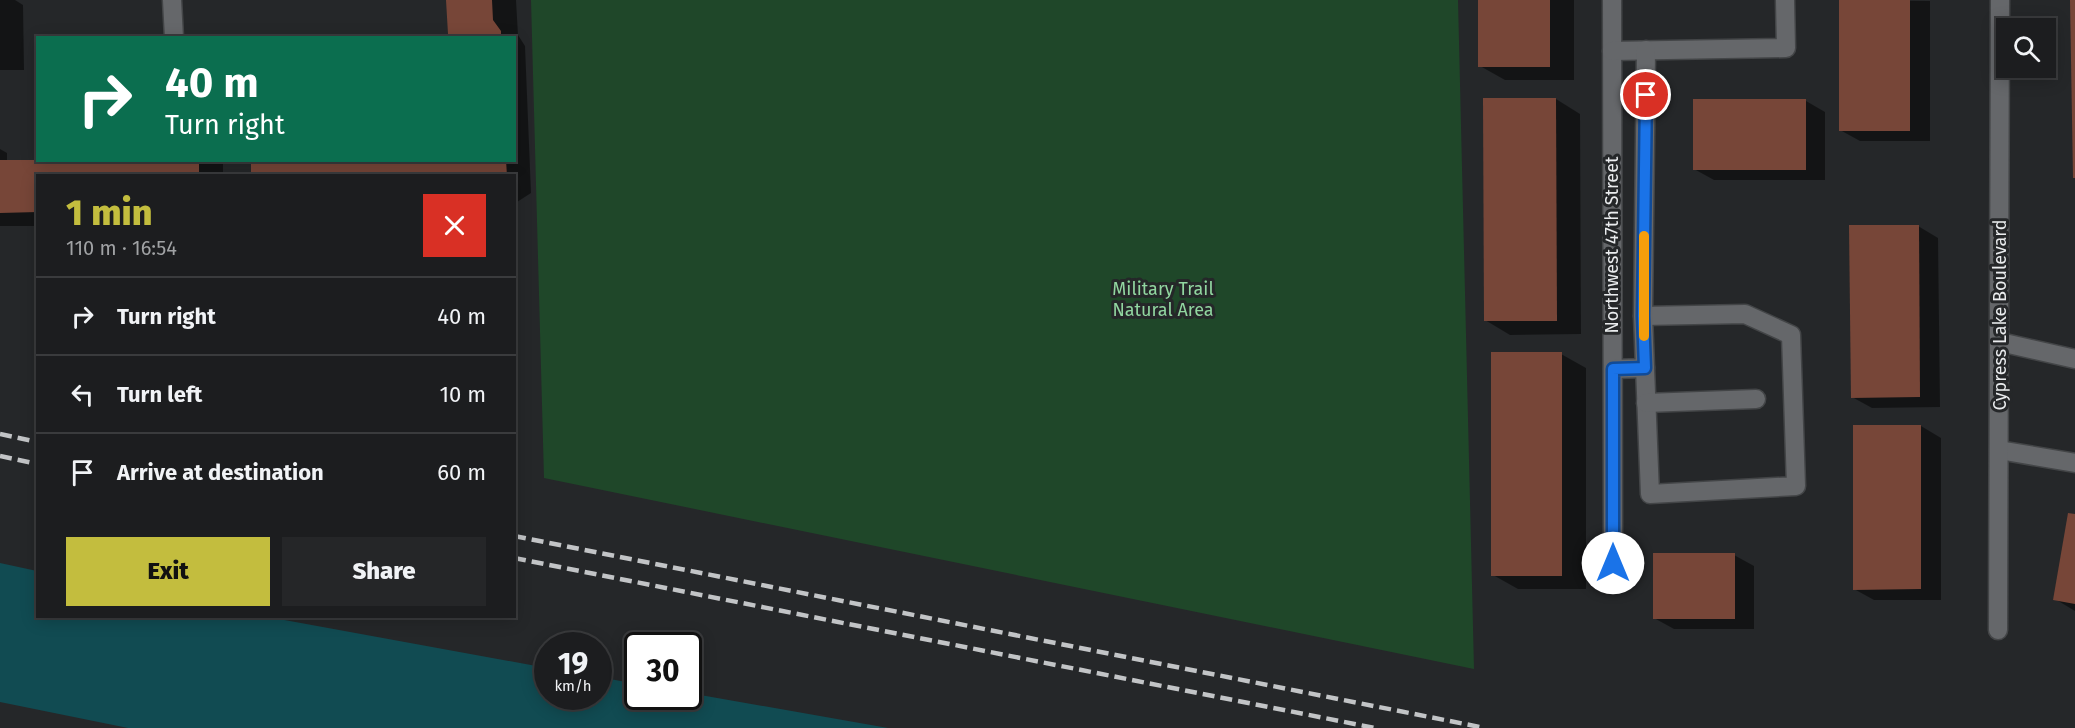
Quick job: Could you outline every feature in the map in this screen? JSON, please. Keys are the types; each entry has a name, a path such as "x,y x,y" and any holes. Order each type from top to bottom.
{"street":[{"path":"172,0 174,36"},
{"name":"Northwest 47th Street","path":"1612,0 1613,563"},
{"path":"1612,51 1786,48 1785,0"},
{"name":"Cypress Lake Boulevard","path":"1998,630 2000,0"},
{"path":"1643,316 1745,314 1791,335 1796,486 1650,494 1643,316 1646,50"},
{"path":"2000,342 2075,359"},
{"path":"1613,369 1645,368"},
{"path":"1646,403 1756,399"},
{"path":"1999,450 2075,463"}],"green space":[{"name":"Military Trail Natural Area","path":"531,0 1458,0 1474,669 544,478"}],"water":[{"path":"0,563 36,571 36,618 273,618 534,666 534,710 612,710 612,679 624,682 624,710 702,710 702,695 888,728 128,728 0,702"}],"building":[{"path":"446,0 492,0 493,20 501,31 501,36 449,36"},
{"path":"1478,0 1550,0 1550,67 1478,67"},
{"path":"1839,0 1910,0 1910,131 1839,131"},
{"path":"2070,0 2075,0 2075,178 2073,178"},
{"path":"1483,98 1556,98 1557,321 1484,321"},
{"path":"1693,99 1806,99 1806,170 1693,170"},
{"path":"0,160 199,162 199,174 36,174 36,212 0,213"},
{"path":"251,162 506,162 507,174 251,174"},
{"path":"1849,225 1919,225 1920,397 1851,398"},
{"path":"1491,352 1562,352 1562,576 1491,576"},
{"path":"1853,425 1921,425 1921,589 1853,590"},
{"path":"2068,513 2075,514 2075,604 2053,600"},
{"path":"1653,553 1735,553 1735,619 1653,619"}],"railway":[{"path":"0,434 36,442"},
{"path":"0,456 36,464"},
{"path":"516,536 1485,728"},
{"path":"516,558 1375,728"}],"slow traffic":[{"path":"1644,236 1644,336"}],"route":[{"path":"1613,563 1613,369 1645,368 1643,316 1646,95"}]}
